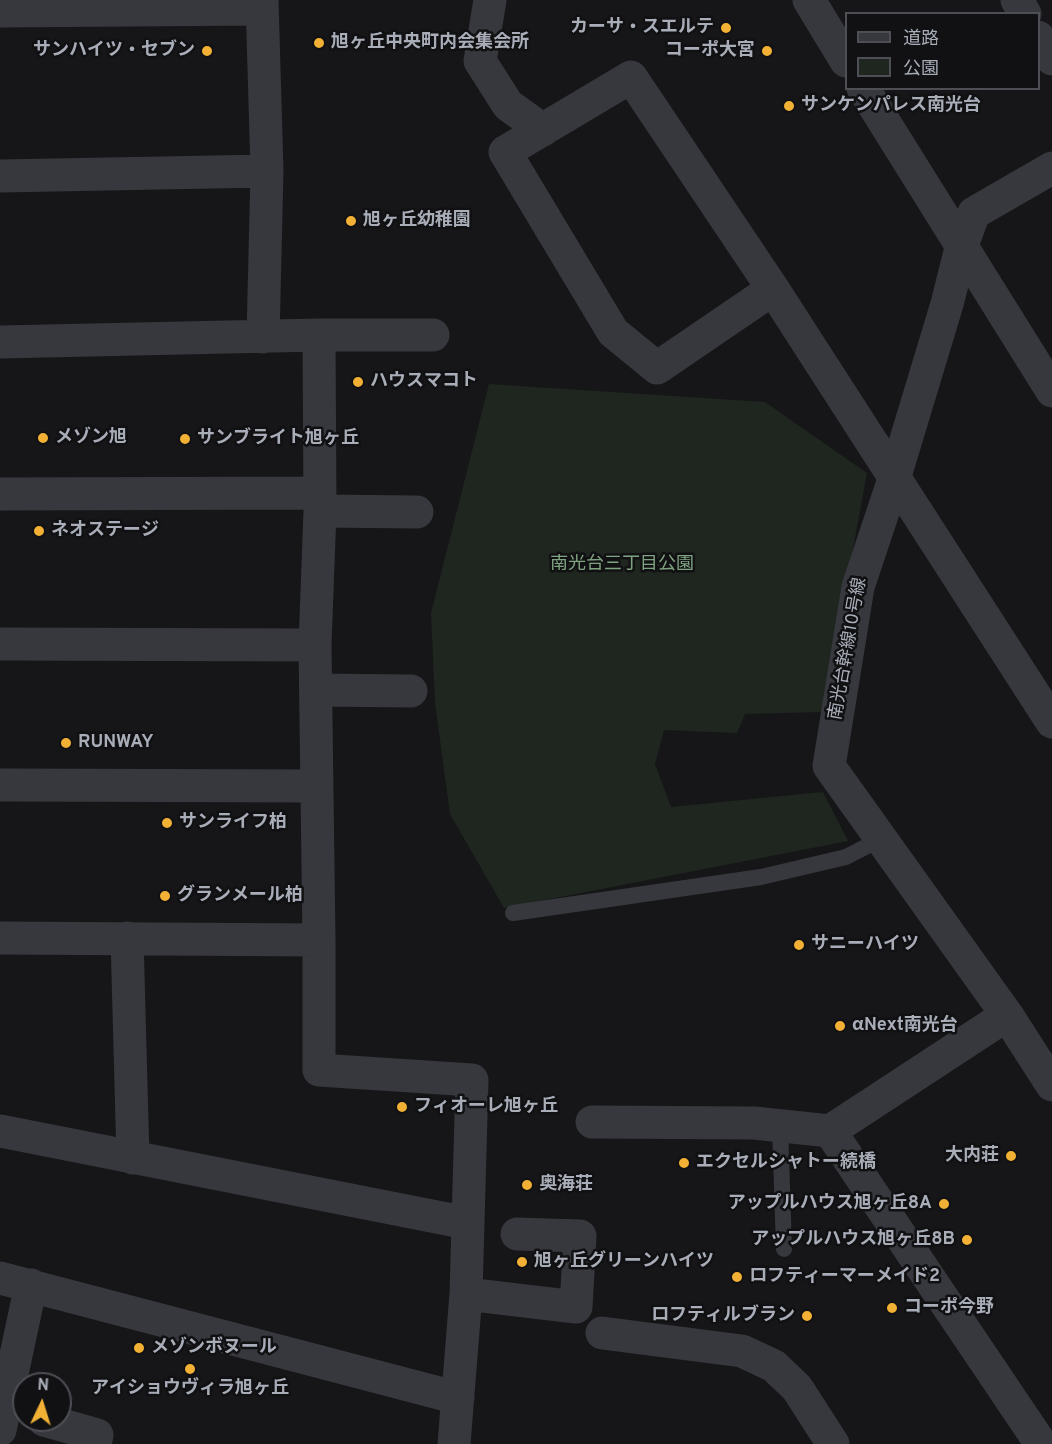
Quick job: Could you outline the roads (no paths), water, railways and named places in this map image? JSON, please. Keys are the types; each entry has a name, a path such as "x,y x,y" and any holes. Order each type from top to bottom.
{"street":[{"path":"490,0 480,60 508,105 543,130"},
{"path":"809,0 845,60"},
{"path":"0,11 262,4 267,171 263,337"},
{"path":"1040,40 1052,59"},
{"path":"773,289 657,368 613,332 505,152 631,77 773,289 1052,722"},
{"path":"864,90 1052,391"},
{"name":"南光台幹線10号線","path":"1052,168 974,213 961,248 947,304 895,476 858,587 829,766 1007,1015 1052,1085"},
{"path":"0,176 267,171"},
{"path":"319,334 320,502 315,645 319,1070 472,1080 466,1294 454,1444"},
{"path":"0,342 319,334 433,335"},
{"path":"0,494 320,502 417,512"},
{"path":"0,644 315,645"},
{"path":"316,690 411,692"},
{"path":"0,785 316,786"},
{"path":"0,938 319,940"},
{"path":"127,938 133,1158"},
{"path":"592,1122 754,1123 830,1131 1007,1015"},
{"path":"0,1131 467,1223"},
{"path":"830,1131 1041,1444"},
{"path":"466,1294 576,1308 580,1236 517,1234"},
{"path":"9,1418 15,1282 458,1398"},
{"path":"602,1333 742,1351 774,1366 797,1388 833,1444"},
{"path":"72,1428 97,1435 95,1444"}],"lane":[{"path":"513,914 760,877 846,857 881,839"},
{"path":"780,1125 784,1249"}],"place":[{"name":"カーサ・スエルテ","path":"726,28"},
{"name":"旭ヶ丘中央町内会集会所","path":"319,43"},
{"name":"サンハイツ・セブン","path":"207,51"},
{"name":"コーポ大宮","path":"767,51"},
{"name":"サンケンパレス南光台","path":"789,106"},
{"name":"旭ヶ丘幼稚園","path":"351,221"},
{"name":"ハウスマコト","path":"358,382"},
{"name":"メゾン旭","path":"43,438"},
{"name":"サンブライト旭ヶ丘","path":"185,439"},
{"name":"ネオステージ","path":"39,531"},
{"name":"RUNWAY","path":"66,743"},
{"name":"サンライフ柏","path":"167,823"},
{"name":"グランメール柏","path":"165,896"},
{"name":"サニーハイツ","path":"799,945"},
{"name":"αNext南光台","path":"840,1026"},
{"name":"フィオーレ旭ヶ丘","path":"402,1107"},
{"name":"大内荘","path":"1011,1156"},
{"name":"エクセルシャトー続橋","path":"684,1163"},
{"name":"奥海荘","path":"527,1185"},
{"name":"アップルハウス旭ヶ丘8A","path":"944,1204"},
{"name":"アップルハウス旭ヶ丘8B","path":"967,1240"},
{"name":"旭ヶ丘グリーンハイツ","path":"522,1262"},
{"name":"ロフティーマーメイド2","path":"737,1277"},
{"name":"コーポ今野","path":"892,1308"},
{"name":"ロフティルブラン","path":"807,1316"},
{"name":"メゾンボヌール","path":"139,1348"},
{"name":"アイショウヴィラ旭ヶ丘","path":"190,1369"}],"park label":[{"name":"南光台三丁目公園","path":"622,565"}]}
